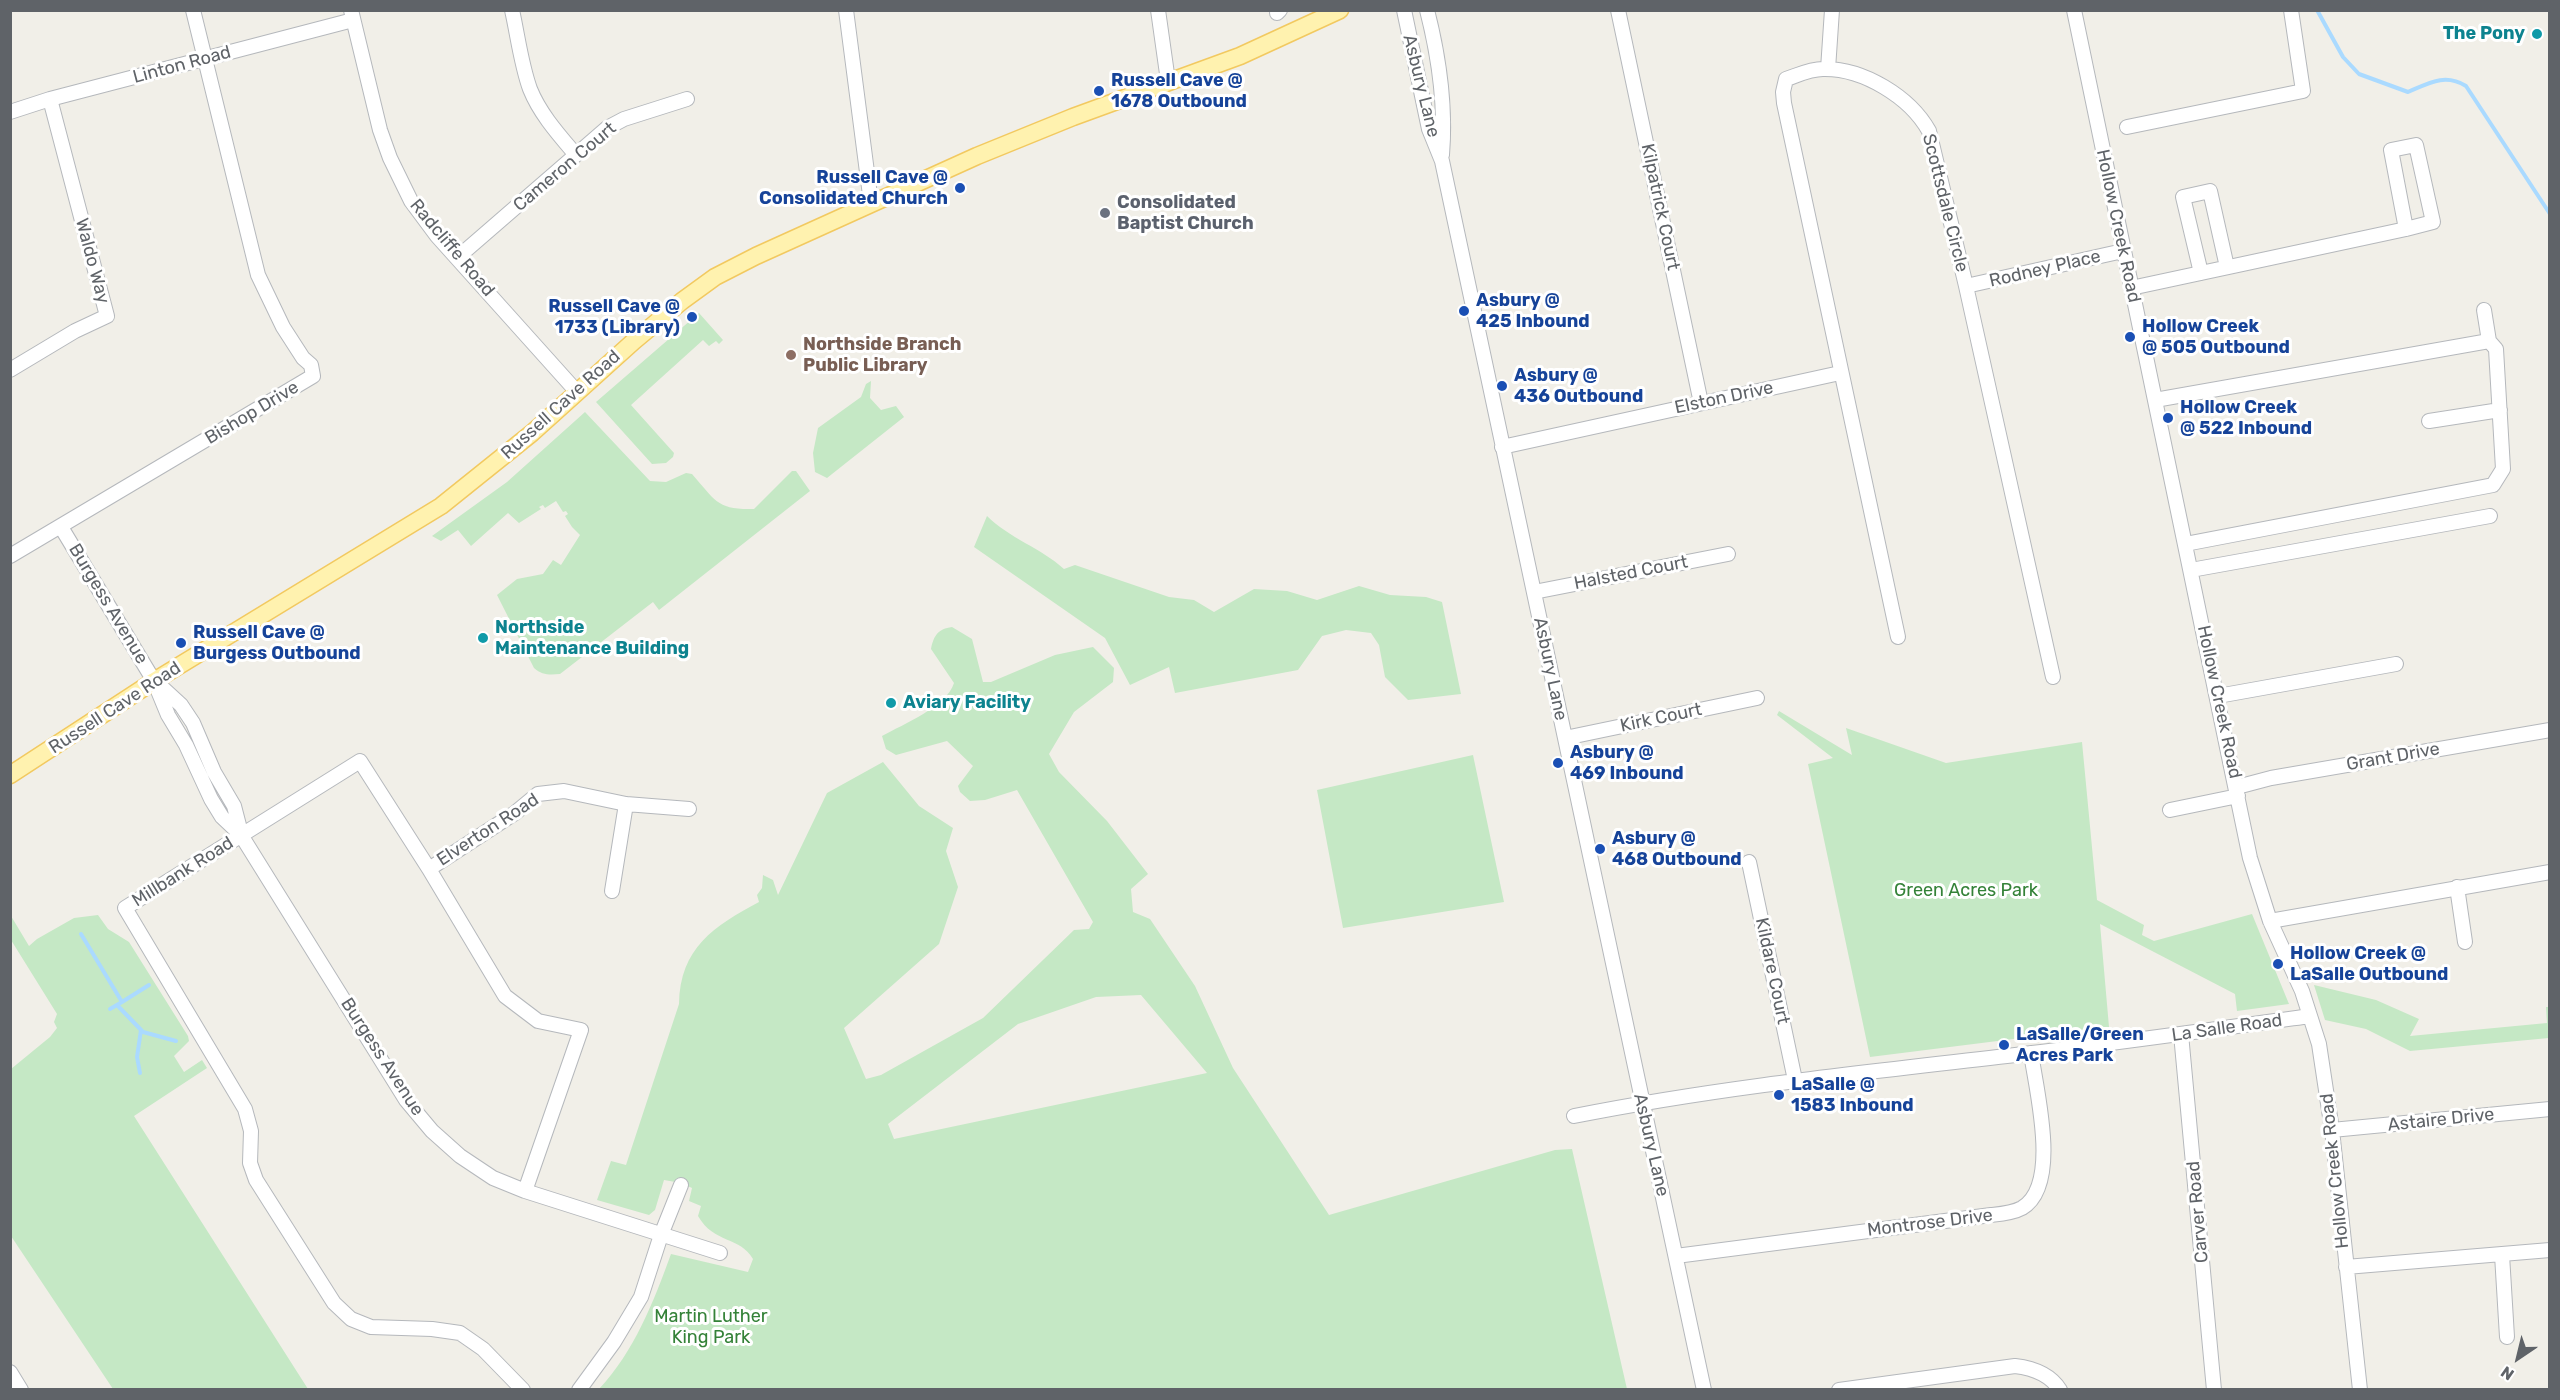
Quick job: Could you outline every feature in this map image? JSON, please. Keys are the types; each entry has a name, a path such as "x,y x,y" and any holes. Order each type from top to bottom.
{"main road":[{"name":"Russell Cave Road","path":"10,775 154,681 441,506 524,440 658,321 716,277 756,256 1009,142 1240,56 1340,10"}],"street":[{"name":"Bishop Drive","path":"10,556 313,376 311,365 303,358 283,327 258,275 193,10"},
{"path":"512,10 531,91 554,129 576,155"},
{"path":"846,10 871,204"},
{"path":"1158,10 1168,81"},
{"name":"Asbury Lane","path":"1404,10 1429,129 1442,160 1641,1103 1704,1389"},
{"name":"Asbury Lane","path":"1427,10 1435,41 1444,125 1442,160"},
{"name":"Kilpatrick Court","path":"1618,10 1701,402"},
{"path":"1828,69 1832,10"},
{"path":"2127,127 2303,91 2291,10"},
{"name":"Hollow Creek Road","path":"2077,11 2123,251 2238,791 2250,858 2270,921 2297,980 2310,1016 2324,1067 2360,1389"},
{"name":"Linton Road","path":"10,112 50,99 205,59 352,15"},
{"name":"Radcliffe Road","path":"352,15 381,130 390,158 411,201 457,258 577,392"},
{"name":"Scottsdale Circle","path":"1898,637 1840,373 1783,92 1786,79 1808,71 1828,69 1846,73 1886,88 1922,119 1932,143 2053,676"},
{"name":"Waldo Way","path":"10,370 75,331 106,316 50,99"},
{"name":"Cameron Court","path":"457,258 607,128 624,119 687,99"},
{"path":"2131,288 2201,273 2406,228 2433,222 2416,145 2391,150 2406,228"},
{"path":"2201,273 2183,197 2210,191 2228,267"},
{"name":"Rodney Place","path":"1966,286 2123,251"},
{"path":"2186,544 2493,485 2503,469 2500,410 2496,349 2489,341 2484,310"},
{"path":"2155,400 2489,341"},
{"name":"Elston Drive","path":"1502,447 1840,373"},
{"path":"2428,421 2500,410"},
{"path":"2191,570 2490,516"},
{"name":"Burgess Avenue","path":"61,527 154,681 168,715 178,730 222,817 241,835 406,1100 432,1131 460,1156 493,1178 525,1191 720,1253"},
{"name":"Halsted Court","path":"1534,592 1728,554"},
{"path":"2218,696 2396,664"},
{"name":"Kirk Court","path":"1565,738 1757,698"},
{"name":"Grant Drive","path":"2170,810 2238,791 2271,778 2550,730"},
{"name":"Millbank Road","path":"523,1389 483,1349 460,1333 432,1329 371,1327 351,1319 334,1303 256,1180 250,1163 251,1131 245,1109 125,908 360,761 429,869 505,996 538,1021 581,1030 525,1191"},
{"name":"Elverton Road","path":"429,869 515,813 538,794 564,791 627,804 689,809"},
{"path":"612,891 627,804"},
{"name":"Kildare Court","path":"1749,862 1795,1080"},
{"path":"2270,921 2550,872"},
{"path":"2457,887 2465,942"},
{"name":"La Salle Road","path":"1574,1116 1641,1103 1795,1080 2031,1053 2310,1016"},
{"name":"Carver Road","path":"2181,1034 2214,1389"},
{"name":"Montrose Drive","path":"1676,1256 1991,1215 2022,1208 2035,1193 2044,1168 2044,1150 2031,1053"},
{"name":"Astaire Drive","path":"2332,1131 2550,1109"},
{"path":"579,1389 614,1342 641,1297 661,1235 681,1185"},
{"path":"2346,1267 2550,1250"},
{"path":"2502,1255 2507,1337"},
{"path":"1839,1389 2015,1366 2038,1371 2060,1389"},
{"path":"10,1372 21,1389"}],"green space":[{"path":"699,313 723,340 719,344 716,341 709,346 703,340 631,405 674,453 666,463 652,464 596,402"},
{"path":"871,381 870,398 881,410 896,406 904,417 827,478 815,472 813,453 818,428 861,397 866,384"},
{"path":"585,412 650,481 666,482 686,473 692,474 718,502 732,508 742,509 754,509 792,471 796,471 810,491 659,610 653,602 560,674 546,674 534,668 497,595 517,579 543,574 553,560 561,565 580,535 565,516 568,514 566,511 563,512 556,501 545,508 543,505 539,507 541,509 520,524 508,513 471,546 458,530 441,541 432,536 507,482"},
{"path":"987,516 1005,531 1064,569 1075,565 1169,597 1194,600 1214,612 1254,589 1287,591 1317,600 1359,586 1390,595 1426,597 1442,602 1461,694 1408,700 1385,677 1379,645 1371,633 1346,630 1322,636 1298,670 1175,693 1169,667 1130,685 1105,638 974,547"},
{"name":"Martin Luther King Park","path":"952,627 972,639 983,682 991,682 1055,655 1093,647 1114,668 1113,682 1074,712 1049,754 1059,772 1107,821 1148,874 1131,889 1133,912 1150,919 1195,986 1233,1068 1329,1215 1555,1150 1572,1149 1627,1389 599,1389 623,1359 633,1342 658,1290 671,1254 748,1272 753,1259 741,1247 704,1225 698,1216 701,1206 689,1201 692,1188 681,1183 664,1180 655,1210 649,1215 597,1200 611,1161 626,1165 679,1004 686,968 693,953 714,930 759,902 757,895 762,888 763,875 773,880 778,895 827,793 883,762 919,806 953,828 946,851 958,887 939,944 844,1028 866,1079 881,1075 983,1018 1074,930 1089,929 1093,922 1017,790 985,800 970,801 960,792 958,786 973,766 947,741 896,755 886,749 882,736 924,714 950,691 954,683 931,649 937,634 943,629","holes":["1141,995 1207,1073 894,1139 888,1124 1018,1024 1096,997"]},
{"name":"Green Acres Park","path":"1779,711 1852,755 1846,728 1946,763 2082,742 2097,900 2144,925 2142,935 2154,941 2252,914 2289,1004 2237,1011 2235,994 2100,924 2109,1027 1870,1057 1808,764 1833,758 1777,715"},
{"path":"1473,755 1504,902 1343,928 1317,790"},
{"path":"98,915 108,929 129,942 188,1036 189,1041 174,1056 184,1072 202,1060 207,1068 134,1116 308,1389 113,1389 11,1236 11,1069 50,1037 57,1028 54,1022 57,1014 11,940 11,916 29,946 74,918"},
{"path":"2314,985 2376,1000 2419,1019 2410,1036 2547,1023 2546,1007 2549,1007 2549,1038 2410,1051 2366,1029 2325,1020"}],"waterway":[{"path":"2317,10 2343,57 2359,74 2408,92 2444,80 2451,80 2466,86 2550,214"},
{"path":"81,934 122,1002 110,1009"},
{"path":"122,1002 149,985"},
{"path":"117,1005 143,1032 176,1041"},
{"path":"140,1073 137,1057 141,1030"}],"place":[{"name":"The Pony","path":"2537,34"},
{"name":"Russell Cave @ 1678 Outbound","path":"1099,91"},
{"name":"Russell Cave @ Consolidated Church","path":"960,188"},
{"name":"Consolidated Baptist Church","path":"1105,213"},
{"name":"Asbury @ 425 Inbound","path":"1464,311"},
{"name":"Russell Cave @ 1733 (Library)","path":"692,317"},
{"name":"Hollow Creek @ 505 Outbound","path":"2130,337"},
{"name":"Northside Branch Public Library","path":"791,355"},
{"name":"Asbury @ 436 Outbound","path":"1502,386"},
{"name":"Hollow Creek @ 522 Inbound","path":"2168,418"},
{"name":"Northside Maintenance Building","path":"483,638"},
{"name":"Russell Cave @ Burgess Outbound","path":"181,643"},
{"name":"Aviary Facility","path":"891,703"},
{"name":"Asbury @ 469 Inbound","path":"1558,763"},
{"name":"Asbury @ 468 Outbound","path":"1600,849"},
{"name":"Hollow Creek @ LaSalle Outbound","path":"2278,964"},
{"name":"LaSalle/Green Acres Park","path":"2004,1045"},
{"name":"LaSalle @ 1583 Inbound","path":"1779,1095"}]}
